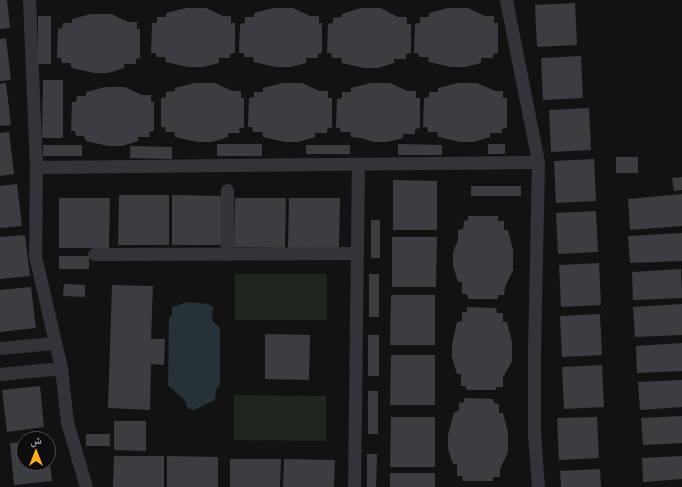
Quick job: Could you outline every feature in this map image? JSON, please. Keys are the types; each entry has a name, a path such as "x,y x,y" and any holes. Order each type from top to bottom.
{"street":[{"path":"29,0 36,167 35,256 61,368 67,422 86,487"},
{"path":"506,0 538,162 534,367 534,434 538,487"},
{"path":"36,167 358,166 538,162"},
{"path":"354,487 358,166"},
{"path":"227,190 227,254"},
{"path":"94,254 357,254"},
{"path":"0,348 54,343"},
{"path":"0,374 61,368"}],"shaded area":[{"path":"235,274 327,274 327,320 235,320"},
{"path":"188,302 208,304 213,307 212,320 220,328 220,385 216,389 215,400 194,410 187,408 186,402 168,385 169,317 172,316 172,307"},
{"path":"234,395 326,396 326,441 234,440"}],"building":[{"path":"0,0 7,0 10,28 0,29"},
{"path":"575,3 577,45 537,47 535,5"},
{"path":"186,8 206,8 223,16 231,16 231,23 235,23 235,53 230,54 230,58 219,58 219,63 203,67 188,67 166,62 165,57 157,57 156,53 151,53 152,23 157,23 157,17 166,17 166,13"},
{"path":"273,8 293,8 310,16 319,16 319,23 322,23 322,53 318,54 318,58 306,58 306,63 290,67 276,67 254,62 253,57 244,57 244,53 239,53 240,24 245,23 245,17 254,17 254,13"},
{"path":"361,8 381,8 398,17 407,17 407,24 411,24 411,53 406,54 406,59 394,59 394,63 378,68 364,68 342,63 341,58 332,58 331,53 327,53 328,24 333,23 333,18 342,17 342,14"},
{"path":"448,8 468,8 485,16 494,16 494,23 498,23 498,53 493,54 493,58 481,58 481,63 465,67 451,67 429,62 428,57 419,57 418,53 414,53 415,24 420,23 420,17 429,17 429,13"},
{"path":"91,14 111,14 128,22 137,22 137,29 140,29 140,58 136,59 136,64 124,64 124,68 108,73 94,73 72,68 70,63 62,63 61,58 57,58 58,29 62,28 63,23 72,23 72,19"},
{"path":"38,16 51,16 51,64 38,64"},
{"path":"6,38 11,80 0,81 0,39"},
{"path":"581,56 583,98 543,100 541,58"},
{"path":"43,80 63,80 63,138 42,138"},
{"path":"6,83 11,125 0,126 0,84"},
{"path":"195,83 215,83 232,91 241,91 241,98 244,98 244,127 239,129 240,133 228,133 228,137 212,142 198,142 175,137 174,132 166,132 165,127 161,127 161,98 166,97 166,92 175,91 175,88"},
{"path":"283,83 302,83 319,91 328,91 328,98 332,98 332,127 327,129 327,133 315,133 315,137 299,142 285,142 263,137 262,132 253,132 252,127 248,127 249,98 254,97 254,92 263,92 263,88"},
{"path":"371,83 390,83 407,91 416,91 416,98 420,98 420,128 415,129 415,134 403,134 403,138 387,142 373,142 361,138 351,137 350,132 341,132 340,128 336,128 337,99 342,98 342,92 351,92 351,88"},
{"path":"458,83 477,83 495,91 503,91 503,98 507,98 507,127 502,129 502,133 490,133 490,137 474,142 460,142 438,137 437,132 428,132 427,127 423,127 424,98 429,97 429,92 438,92 438,88"},
{"path":"105,87 125,87 142,95 151,95 151,102 154,102 154,131 149,132 150,137 138,137 138,141 122,146 108,146 86,141 84,136 76,136 75,131 71,131 72,102 76,102 77,96 86,96 86,92"},
{"path":"589,108 591,150 551,152 549,110"},
{"path":"9,132 14,174 0,176 0,133"},
{"path":"217,144 262,144 262,156 217,156"},
{"path":"398,144 442,145 442,155 398,155"},
{"path":"488,144 505,144 505,154 488,154"},
{"path":"43,145 82,145 82,156 43,156"},
{"path":"306,145 350,145 350,154 306,154"},
{"path":"130,146 172,147 172,159 130,158"},
{"path":"616,157 638,157 638,173 616,173"},
{"path":"594,159 596,201 556,203 554,161"},
{"path":"682,177 682,190 674,191 672,178"},
{"path":"393,180 437,181 437,230 393,230"},
{"path":"17,184 22,226 0,228 0,186"},
{"path":"471,186 521,186 521,196 471,196"},
{"path":"682,194 682,226 630,230 628,199"},
{"path":"119,195 169,195 169,245 118,245"},
{"path":"172,195 223,196 223,245 172,245"},
{"path":"59,198 110,198 109,248 59,248"},
{"path":"235,198 286,198 285,248 234,247"},
{"path":"289,198 340,198 339,248 288,248"},
{"path":"596,211 598,252 558,254 556,213"},
{"path":"468,216 498,216 498,221 504,221 504,230 508,230 513,250 513,270 505,287 504,295 498,295 498,299 468,299 467,294 462,294 462,282 458,282 453,266 453,252 458,240 458,230 463,229 464,221 468,220"},
{"path":"371,220 380,220 380,258 371,258"},
{"path":"682,233 682,261 630,263 628,236"},
{"path":"25,235 30,276 0,279 0,237"},
{"path":"392,237 437,237 436,287 392,287"},
{"path":"59,256 89,256 89,269 59,269"},
{"path":"599,263 601,305 561,307 559,265"},
{"path":"681,269 682,298 633,300 632,272"},
{"path":"369,274 379,274 379,317 369,317"},
{"path":"64,284 85,285 85,297 63,296"},
{"path":"112,285 153,286 151,339 165,339 164,365 151,364 150,410 108,408"},
{"path":"31,287 36,328 0,332 0,290"},
{"path":"391,295 435,295 435,345 390,345"},
{"path":"682,304 682,335 635,337 633,307"},
{"path":"467,307 496,308 497,313 503,313 503,322 507,322 512,342 512,361 503,378 503,387 496,387 496,390 467,390 465,386 461,386 461,374 457,374 452,358 452,344 457,322 462,321 462,312 467,312"},
{"path":"600,314 602,355 562,357 560,316"},
{"path":"265,334 310,335 309,380 265,379"},
{"path":"368,335 379,335 379,376 368,376"},
{"path":"682,343 682,371 637,373 636,346"},
{"path":"391,355 435,355 435,405 390,405"},
{"path":"602,365 604,407 564,409 562,367"},
{"path":"682,380 682,407 640,410 638,382"},
{"path":"40,386 44,427 7,432 2,390"},
{"path":"368,391 378,391 378,434 368,434"},
{"path":"464,398 493,399 494,403 499,404 499,413 503,413 508,432 508,452 500,469 500,477 493,477 493,481 463,481 462,476 457,476 457,464 453,464 448,449 448,435 454,412 459,411 459,403 464,402"},
{"path":"682,416 682,443 643,445 641,418"},
{"path":"391,417 435,417 435,467 390,467"},
{"path":"597,417 599,458 559,460 557,418"},
{"path":"114,421 146,421 146,451 114,450"},
{"path":"86,434 110,434 110,446 86,446"},
{"path":"10,443 16,443 16,471 51,471 52,481 14,485"},
{"path":"367,454 377,454 376,487 367,487"},
{"path":"114,456 164,456 164,487 113,487"},
{"path":"167,456 218,457 218,487 167,487"},
{"path":"682,456 682,479 643,482 642,458"},
{"path":"230,459 281,459 280,487 230,487"},
{"path":"284,459 335,460 334,487 283,487"},
{"path":"600,469 601,487 561,487 560,471"},
{"path":"390,473 435,473 435,487 390,487"}]}
